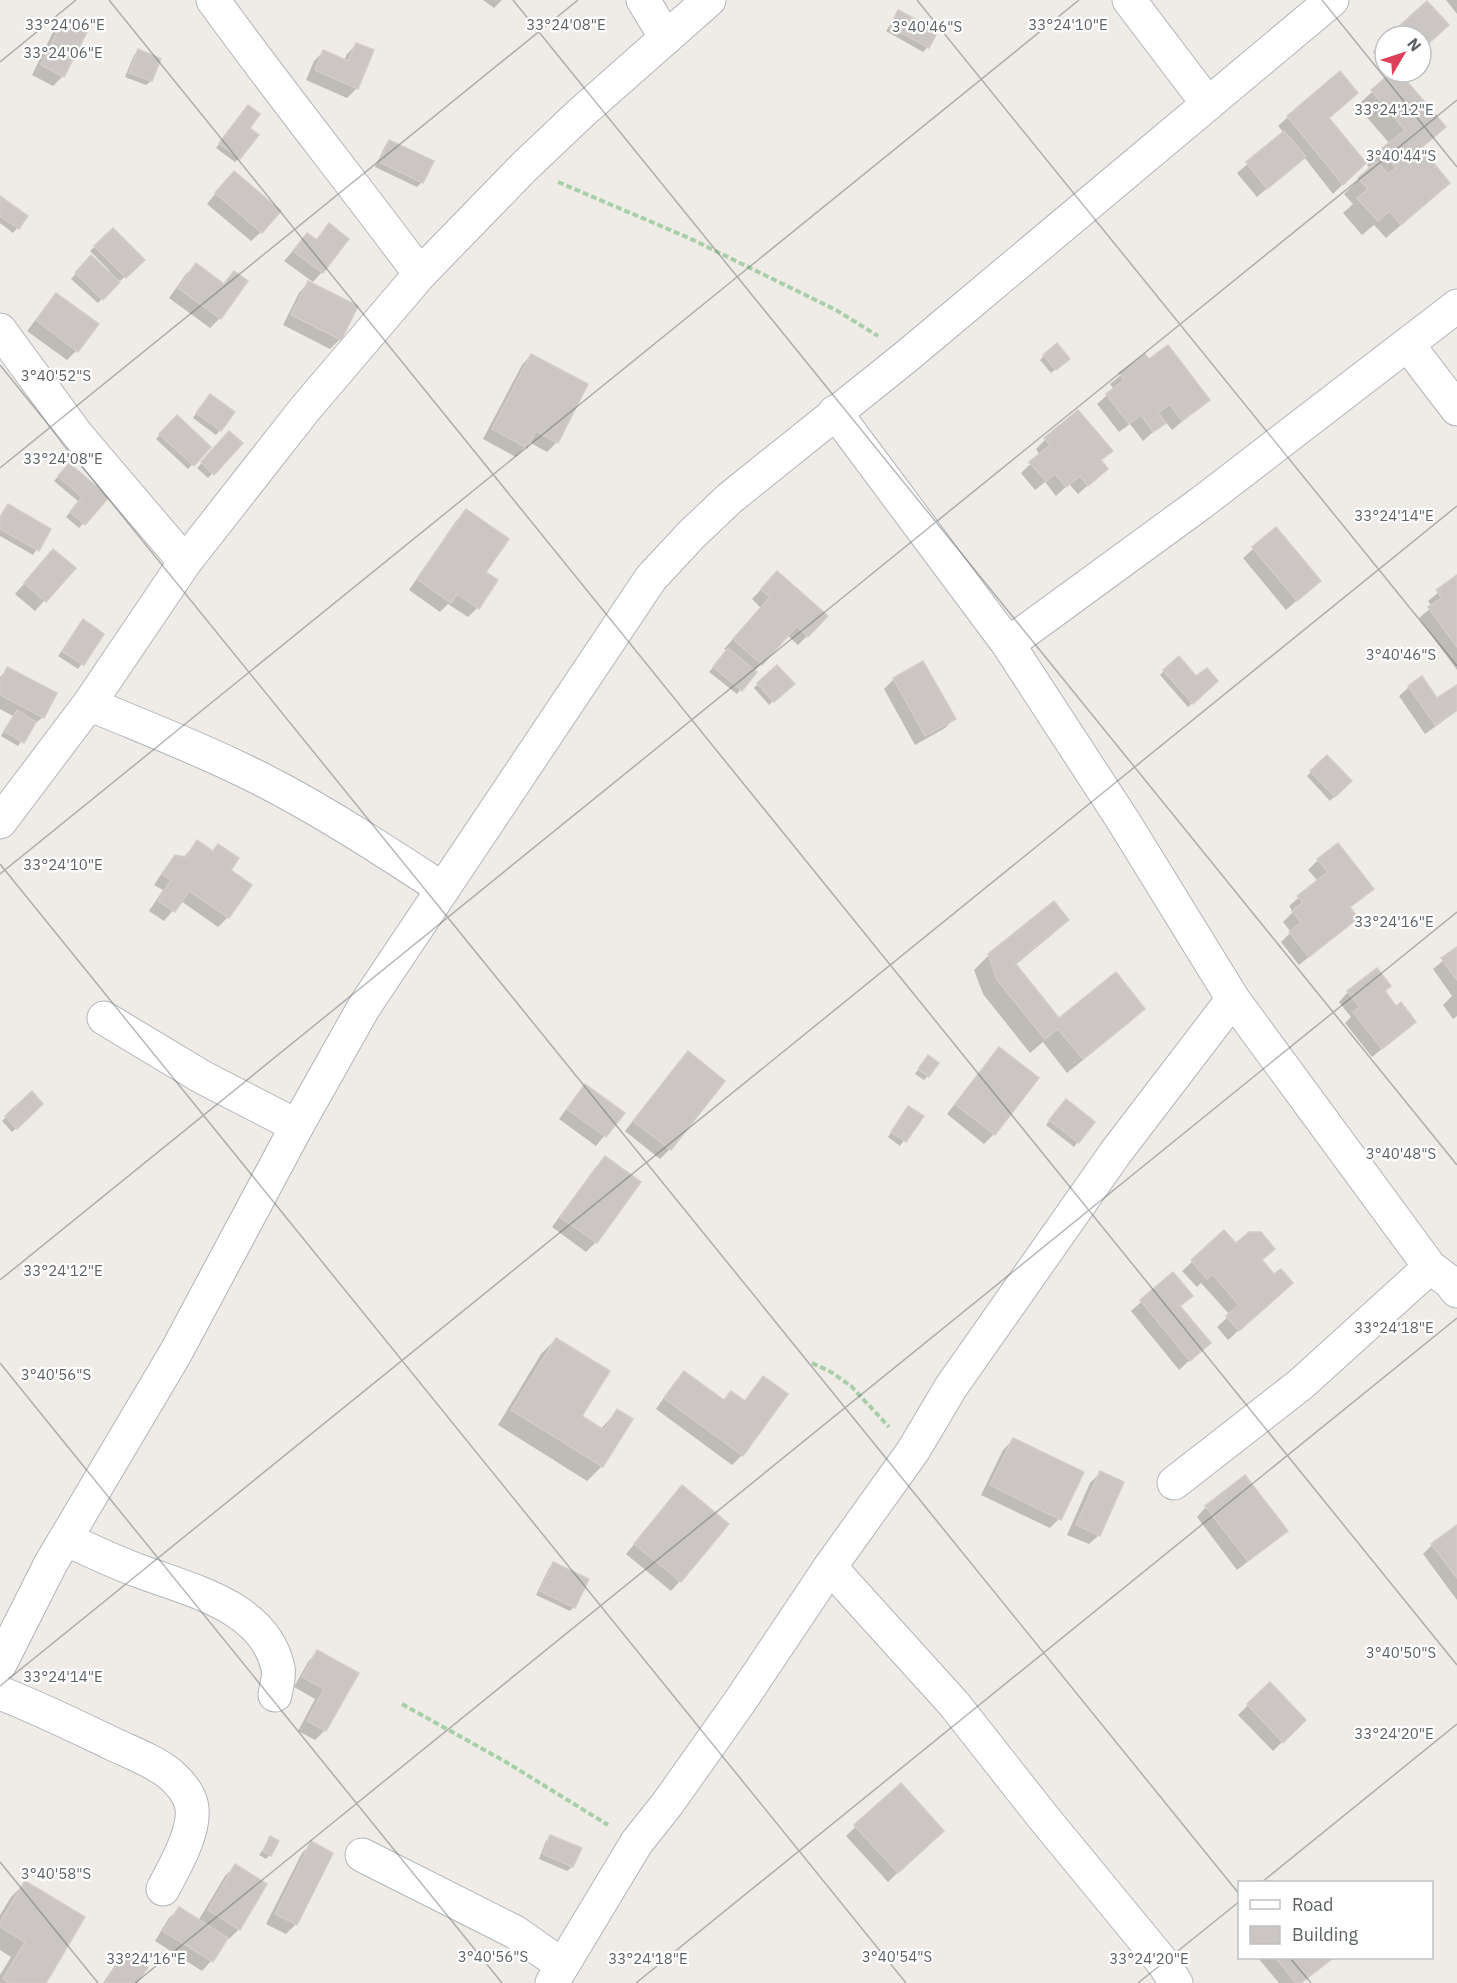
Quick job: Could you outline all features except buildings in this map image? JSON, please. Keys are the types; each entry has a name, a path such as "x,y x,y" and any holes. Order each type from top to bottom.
{"street":[{"path":"213,0 420,274"},
{"path":"643,0 666,38"},
{"path":"0,822 88,704 184,562 305,409 420,274 524,167 581,113 709,0"},
{"path":"1129,0 1208,104"},
{"path":"0,1664 51,1563 175,1354 363,1007 651,578 730,498 907,356 1332,0"},
{"path":"1008,644 1201,503 1457,306"},
{"path":"0,330 77,435 184,562"},
{"path":"1408,345 1457,409"},
{"path":"835,412 1008,644 1124,822 1233,999 1449,1279 1301,1384 1174,1483"},
{"path":"88,704 184,744 278,788 369,840 442,889"},
{"path":"362,1855 515,1932 557,1974 638,1842 743,1697 830,1567 912,1451 951,1386 1116,1152 1233,999"},
{"path":"104,1018 202,1077 297,1126"},
{"path":"66,1539 116,1563 207,1596 237,1610 256,1626 266,1639 279,1669 275,1695"},
{"path":"830,1567 954,1704 1164,1964 1176,1983"},
{"path":"0,1693 47,1712 157,1765 179,1783 191,1803 193,1812 182,1852 163,1889"}],"path":[{"path":"524,167 689,238 836,310 907,356"},
{"path":"812,1363 831,1372 851,1386 912,1451"},
{"path":"402,1704 506,1762 638,1842"}]}
